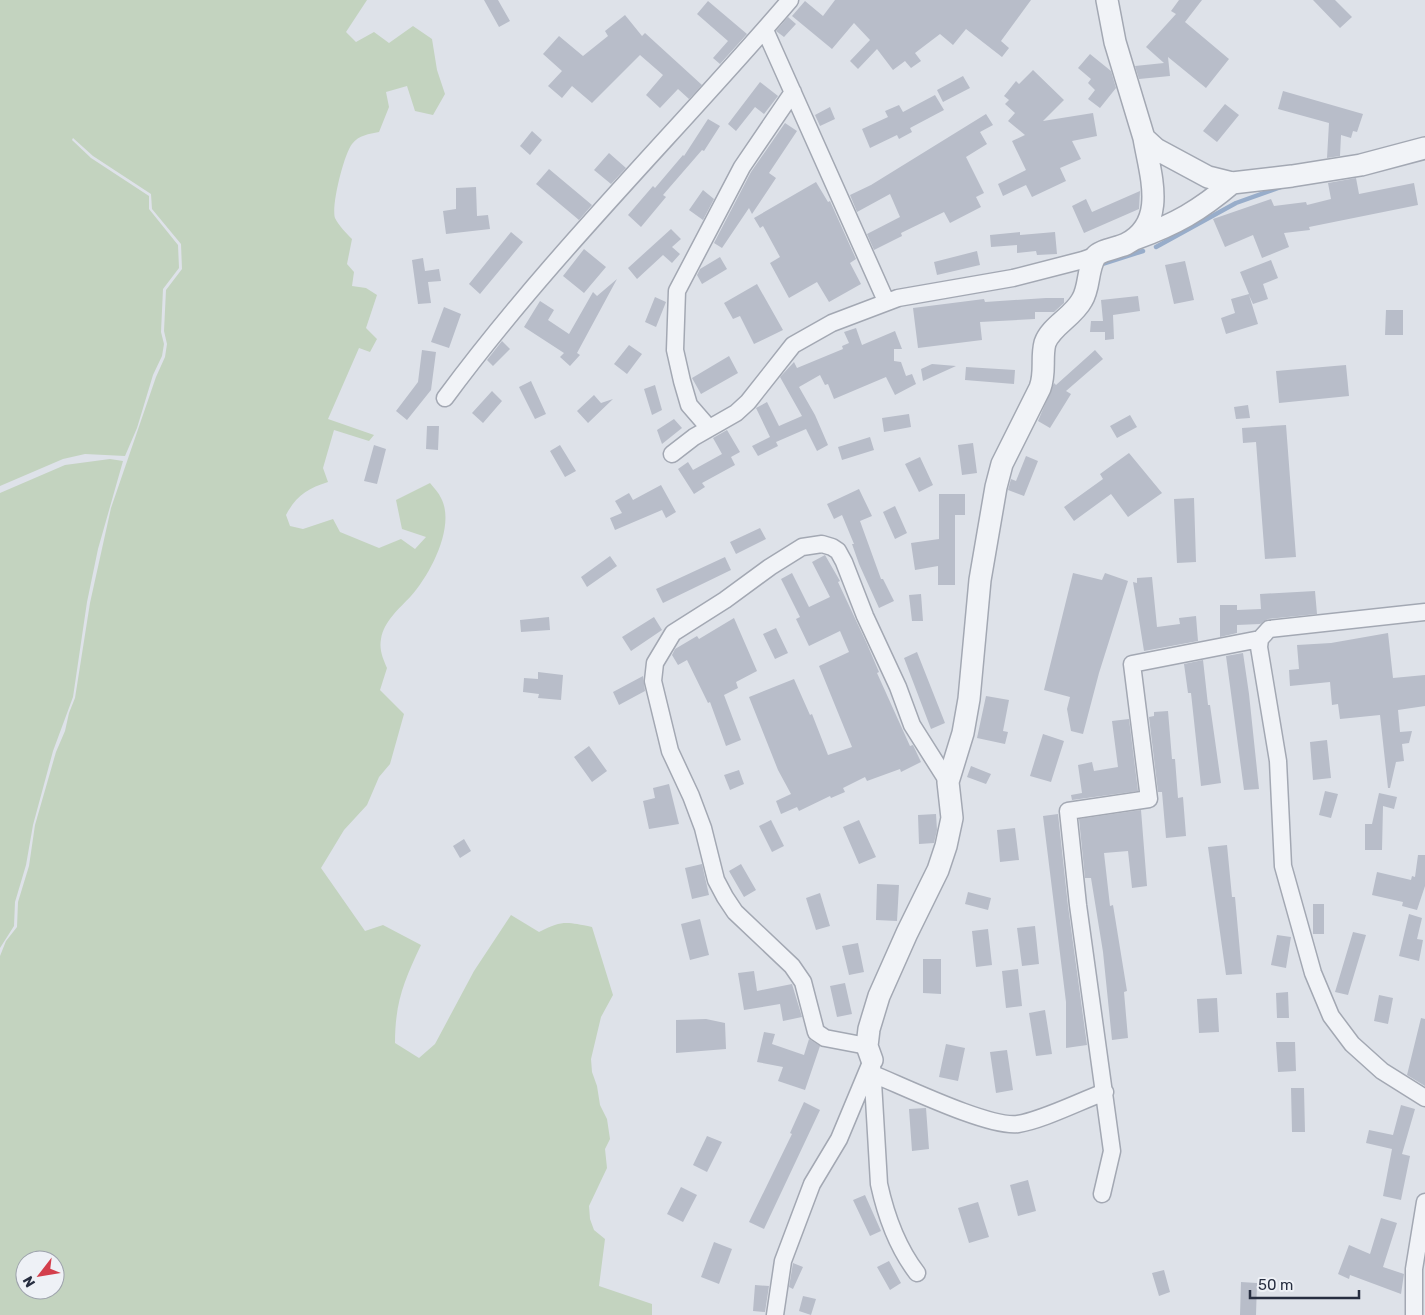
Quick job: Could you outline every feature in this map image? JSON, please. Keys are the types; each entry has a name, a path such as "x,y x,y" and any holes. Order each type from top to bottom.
{"street":[{"path":"445,398 474,358 562,256 790,0"},
{"path":"1107,0 1115,42 1144,138 1154,199 1146,230 1135,239"},
{"path":"765,30 886,301"},
{"path":"708,428 689,405 682,381 675,350 677,291 742,167 793,92"},
{"path":"1144,138 1156,149 1208,177 1232,183 1361,165 1425,148"},
{"path":"672,454 708,428 736,413 748,402 775,365 798,340 886,301 1013,278 1097,255 1189,216 1204,207 1232,183"},
{"path":"917,1273 902,1249 882,1201 879,1184 869,1029 879,996 906,933 938,870 946,846 952,818 948,782 963,733 969,699 980,580 1002,464 1045,375 1043,352 1046,340 1076,310 1084,298 1088,285 1090,266 1097,255"},
{"path":"948,782 912,725 898,687 865,616 844,562 838,551 832,547 822,544 802,547 770,566 725,600 673,633 655,663 654,681 670,751 691,796 706,838 716,880 735,912 792,966 803,982 816,1032 983,1118 1006,1124 1026,1122 1105,1092"},
{"path":"1102,1194 1112,1151 1078,905 1068,811 1149,799 1132,664 1260,639 1270,629 1425,612"},
{"path":"1260,639 1260,655 1278,761 1283,866 1312,973 1331,1016 1352,1044 1382,1071 1425,1098"},
{"path":"775,1315 782,1261 812,1184 839,1139 871,1060"},
{"path":"1414,1315 1414,1269 1425,1202"}],"green space":[{"path":"0,0 367,0 346,32 356,42 374,32 389,43 413,26 432,39 437,70 445,94 433,115 415,111 407,86 386,92 389,107 379,132 361,137 352,144 342,169 335,203 335,218 352,239 347,264 354,272 352,286 366,288 377,295 366,328 377,339 370,352 359,348 328,419 374,435 369,441 334,430 323,468 328,482 314,487 303,494 286,515 290,526 303,529 333,519 340,532 379,548 401,539 415,549 426,537 402,529 396,500 430,483 440,496 445,509 443,536 433,563 418,587 389,621 381,639 381,651 387,668 380,690 404,714 390,764 379,777 367,805 344,830 321,868 365,931 383,925 421,945 402,992 395,1028 395,1043 419,1058 435,1044 474,971 511,915 539,932 554,925 565,923 592,927 613,995 601,1017 591,1059 592,1072 597,1086 600,1105 607,1119 610,1139 605,1149 607,1168 589,1206 590,1219 594,1230 605,1239 599,1286 652,1304 652,1315 0,1315 0,956 6,941 17,927 18,902 29,866 35,825 56,752 65,731 75,698 90,603 111,508 156,377 165,357 167,344 164,331 166,290 182,269 181,244 152,209 151,194 93,156 73,138 72,140 91,158 149,196 149,209 178,245 179,268 163,289 161,332 164,344 162,356 153,375 137,428 125,456 85,454 63,459 0,486"},
{"path":"110,459 123,461 98,549 87,602 73,697 53,751 33,825 26,865 15,902 14,926 0,948 0,493 65,465"}],"building":[{"path":"484,0 498,0 510,21 499,27"},
{"path":"835,0 1031,0 1001,41 1009,48 1002,57 966,29 953,45 940,34 915,53 921,61 911,68 905,61 893,70 877,49 858,69 850,61 870,40 854,23 832,49 792,16 805,1 823,16"},
{"path":"1179,0 1202,0 1185,22 1229,59 1206,88 1168,57 1170,76 1139,79 1135,66 1164,63 1146,47 1176,14 1171,11"},
{"path":"1313,0 1335,0 1352,17 1340,28"},
{"path":"708,1 747,34 720,64 713,58 728,41 697,14"},
{"path":"625,15 642,36 645,33 702,85 689,99 678,89 660,108 646,95 663,75 640,55 592,103 572,86 562,98 548,86 562,71 543,54 559,36 583,56 608,36 605,31"},
{"path":"788,17 796,24 784,37 776,31"},
{"path":"1090,54 1111,71 1116,88 1100,108 1088,99 1095,90 1088,83 1091,79 1078,68"},
{"path":"1033,70 1064,100 1043,121 1093,113 1097,136 1072,141 1081,159 1060,168 1066,181 1032,197 1026,185 1003,196 998,184 1026,170 1012,141 1025,135 1008,121 1015,113 1005,104 1009,100 1004,96 1016,81 1019,84"},
{"path":"963,76 970,88 943,102 937,90"},
{"path":"760,82 778,96 764,114 755,107 736,131 728,124"},
{"path":"1283,91 1363,114 1357,132 1353,131 1351,138 1341,135 1340,156 1327,158 1329,123 1278,109"},
{"path":"935,95 944,110 910,128 912,132 899,139 897,135 870,148 862,129 888,117 885,111 899,105 903,112"},
{"path":"1225,104 1239,115 1217,142 1203,131"},
{"path":"830,107 835,119 820,126 815,115"},
{"path":"986,114 993,125 980,132 987,144 966,157 984,193 976,197 981,207 950,223 944,212 901,233 902,236 874,250 867,234 900,217 890,194 857,212 850,195 871,185"},
{"path":"708,119 720,126 704,151 702,150 663,195 666,197 641,227 628,215 653,186 655,188 684,156"},
{"path":"785,123 797,131 769,173 776,178 752,214 749,208 722,248 714,243 751,172"},
{"path":"532,131 542,140 530,155 520,146"},
{"path":"609,153 626,168 611,184 594,170"},
{"path":"549,169 592,205 579,220 536,184"},
{"path":"1356,178 1359,194 1414,183 1418,205 1309,227 1310,230 1284,233 1289,247 1262,258 1253,235 1225,247 1213,219 1271,199 1274,206 1306,202 1307,205 1331,199 1328,183"},
{"path":"816,182 828,202 830,201 856,259 850,263 861,284 829,302 817,282 789,298 770,263 780,257 763,226 760,228 754,218"},
{"path":"476,187 477,216 488,215 490,229 446,234 443,211 456,209 456,188"},
{"path":"703,190 714,199 703,220 689,210"},
{"path":"1140,191 1139,209 1084,233 1072,206 1086,199 1092,212"},
{"path":"671,229 681,239 672,247 680,254 672,263 663,255 637,279 628,268"},
{"path":"511,232 523,242 480,294 469,284"},
{"path":"1020,232 1020,235 1055,232 1057,254 1037,255 1036,251 1017,253 1017,245 991,247 990,235"},
{"path":"584,249 606,267 584,293 563,276"},
{"path":"977,251 980,265 937,275 934,262"},
{"path":"720,257 727,269 702,284 697,275 700,269"},
{"path":"423,258 425,271 439,269 441,281 428,282 431,303 418,304 412,260"},
{"path":"1271,260 1278,278 1263,284 1268,299 1253,304 1249,295 1258,324 1226,334 1221,318 1235,313 1231,299 1249,294 1240,272"},
{"path":"1185,261 1194,300 1174,304 1165,265"},
{"path":"617,279 577,353 580,355 570,366 560,357 564,353 524,327 540,301 554,310 548,320 569,334 593,292 597,296"},
{"path":"757,284 783,330 754,344 740,316 733,319 724,303"},
{"path":"1138,296 1140,311 1113,315 1114,339 1105,340 1105,332 1090,332 1091,321 1103,321 1101,300"},
{"path":"655,297 666,302 656,327 645,322"},
{"path":"1064,298 1064,303 1054,312 1035,312 1035,319 980,322 982,340 918,348 913,308 984,299 985,302"},
{"path":"444,307 461,314 449,348 431,342"},
{"path":"1386,310 1403,310 1403,335 1385,335"},
{"path":"856,328 862,345 895,331 902,349 894,349 894,361 901,362 906,376 912,374 916,384 895,395 886,377 834,399 828,384 825,385 820,375 799,387 815,415 828,445 817,451 806,429 776,442 778,446 758,456 752,446 770,437 756,408 767,402 779,426 802,416 780,377 794,362 797,368 843,349 842,346 849,343 844,332"},
{"path":"502,341 510,349 493,366 487,360"},
{"path":"629,345 642,354 627,374 614,364"},
{"path":"422,350 436,352 431,390 407,420 396,411 418,382"},
{"path":"1095,350 1103,359 1066,391 1071,394 1050,428 1038,421 1054,383 1056,385"},
{"path":"729,356 738,373 701,394 692,378"},
{"path":"932,364 956,366 923,381 921,369"},
{"path":"1346,365 1349,396 1279,403 1276,371"},
{"path":"966,367 1015,370 1014,384 965,380"},
{"path":"531,381 546,414 535,419 519,387"},
{"path":"655,385 662,410 652,415 644,389"},
{"path":"492,391 502,401 483,423 472,413"},
{"path":"594,395 601,403 613,399 588,423 577,411"},
{"path":"1248,405 1250,418 1236,419 1234,407"},
{"path":"909,414 911,427 884,432 882,418"},
{"path":"1130,415 1137,427 1117,438 1110,426"},
{"path":"674,419 682,428 662,444 657,430"},
{"path":"1286,425 1296,557 1265,559 1256,442 1243,443 1242,428"},
{"path":"427,426 439,426 438,450 426,449"},
{"path":"727,430 740,452 731,457 735,465 702,483 705,487 694,494 678,469 688,462 693,470 722,454 713,438"},
{"path":"870,437 874,450 842,460 838,447"},
{"path":"973,443 977,473 962,475 958,445"},
{"path":"374,445 386,449 377,484 364,481"},
{"path":"560,445 576,471 565,477 550,451"},
{"path":"1129,453 1162,493 1128,517 1111,494 1074,521 1064,507 1103,479 1100,474"},
{"path":"1026,456 1038,461 1024,496 1008,490 1011,479 1016,481"},
{"path":"920,457 933,485 919,492 905,464"},
{"path":"661,485 676,512 666,518 662,510 615,530 610,518 622,513 615,501 629,493 633,500"},
{"path":"859,489 872,516 860,521 881,579 883,579 894,601 879,608 859,564 852,544 854,544 842,515 834,519 827,504"},
{"path":"939,494 965,494 965,515 955,515 955,585 938,585 938,566 915,570 911,543 939,539"},
{"path":"1194,498 1196,562 1177,563 1174,499"},
{"path":"895,506 907,533 895,539 883,512"},
{"path":"760,528 766,539 736,554 730,542"},
{"path":"825,555 840,581 838,582 867,644 879,672 877,673 910,746 913,745 921,762 901,772 900,769 867,781 865,777 843,788 845,792 831,798 830,796 799,811 797,807 781,814 776,801 791,794 778,770 749,697 794,679 810,715 812,714 828,755 852,747 819,666 849,652 840,631 809,646 796,619 800,617 781,579 792,573 809,607 830,597 812,562"},
{"path":"610,556 617,566 587,587 581,577"},
{"path":"725,557 731,570 663,603 656,589"},
{"path":"1073,573 1102,580 1105,573 1128,581 1099,673 1083,734 1071,731 1067,709 1070,697 1044,690"},
{"path":"1152,577 1157,627 1180,624 1179,618 1196,616 1198,641 1144,651 1133,582 1137,583 1137,578"},
{"path":"1315,591 1317,614 1268,619 1260,624 1237,625 1237,633 1220,637 1220,605 1237,605 1237,610 1261,609 1260,594"},
{"path":"921,594 923,621 912,621 909,595"},
{"path":"549,617 550,630 521,632 520,620"},
{"path":"654,617 662,630 631,651 622,637"},
{"path":"734,618 757,671 736,682 738,688 724,695 741,740 726,746 710,702 708,703 687,660 678,665 672,655 675,649 697,636 699,639"},
{"path":"776,628 788,653 775,659 763,634"},
{"path":"1388,633 1393,678 1425,675 1425,706 1398,710 1400,732 1412,731 1409,743 1402,744 1404,761 1396,762 1390,788 1388,788 1380,715 1340,719 1338,704 1332,705 1330,682 1290,686 1289,670 1299,669 1297,645 1331,643"},
{"path":"917,652 945,723 931,729 904,658"},
{"path":"1243,653 1259,789 1244,790 1226,656"},
{"path":"1203,660 1208,705 1210,705 1221,783 1201,786 1191,693 1188,693 1184,664"},
{"path":"538,672 563,675 561,700 538,698 539,694 523,692 524,678 538,679"},
{"path":"643,676 645,691 619,705 613,692"},
{"path":"986,696 1009,700 1003,731 1008,732 1005,744 977,738"},
{"path":"1168,711 1172,759 1175,759 1178,798 1183,797 1186,836 1166,838 1162,792 1158,792 1149,717 1154,716 1154,712"},
{"path":"1129,719 1138,791 1072,800 1071,795 1082,793 1078,765 1092,762 1094,771 1118,767 1112,721"},
{"path":"1043,734 1064,741 1051,782 1030,776"},
{"path":"1327,740 1331,778 1313,780 1310,742"},
{"path":"589,746 607,771 592,782 574,757"},
{"path":"971,766 991,774 986,784 967,777"},
{"path":"739,770 744,784 730,790 724,775"},
{"path":"669,784 679,824 649,829 643,801 655,798 653,788"},
{"path":"1325,791 1338,794 1331,818 1319,815"},
{"path":"1379,793 1397,797 1394,809 1383,806 1382,850 1365,850 1365,824 1372,824"},
{"path":"1141,810 1147,886 1132,888 1128,851 1104,853 1110,906 1113,905 1127,991 1124,992 1128,1038 1112,1040 1103,952 1091,878 1085,878 1079,819"},
{"path":"936,814 937,830 934,843 919,844 918,815"},
{"path":"1058,814 1068,906 1087,1045 1066,1048 1066,1002 1043,816"},
{"path":"771,820 784,846 772,852 759,826"},
{"path":"859,820 876,857 859,864 843,827"},
{"path":"1015,828 1019,860 1000,862 997,830"},
{"path":"464,839 471,851 460,858 453,846"},
{"path":"1227,845 1232,897 1235,897 1242,974 1226,975 1208,847"},
{"path":"1418,855 1425,855 1425,886 1417,910 1402,906 1403,902 1372,895 1377,872 1411,880 1412,876 1415,877"},
{"path":"702,864 709,895 692,899 685,868"},
{"path":"741,864 756,890 744,897 729,871"},
{"path":"877,884 899,885 897,921 876,920"},
{"path":"968,892 991,898 988,910 965,904"},
{"path":"820,893 830,926 816,930 806,898"},
{"path":"1313,904 1324,904 1324,934 1313,934"},
{"path":"1409,914 1422,918 1417,939 1423,940 1419,961 1399,956"},
{"path":"700,919 709,955 690,960 681,924"},
{"path":"1035,926 1039,964 1022,966 1017,928"},
{"path":"988,929 992,965 976,967 972,931"},
{"path":"1353,932 1366,935 1348,995 1335,992"},
{"path":"1277,935 1291,937 1286,968 1271,965"},
{"path":"858,943 864,972 849,975 842,946"},
{"path":"923,959 941,959 941,994 923,993"},
{"path":"1018,969 1022,1006 1006,1008 1002,971"},
{"path":"754,971 757,991 792,984 802,1017 783,1021 780,1004 744,1010 738,973"},
{"path":"845,983 852,1014 837,1017 830,986"},
{"path":"1288,992 1289,1018 1277,1018 1276,993"},
{"path":"1379,995 1393,998 1388,1024 1374,1021"},
{"path":"1217,998 1219,1032 1199,1033 1197,999"},
{"path":"1045,1010 1052,1054 1036,1056 1029,1013"},
{"path":"1421,1018 1425,1019 1425,1086 1407,1075"},
{"path":"706,1019 725,1023 726,1049 676,1053 676,1020"},
{"path":"764,1032 775,1034 772,1044 804,1055 809,1039 820,1046 805,1090 778,1081 783,1067 757,1062"},
{"path":"1276,1042 1295,1042 1296,1071 1278,1072"},
{"path":"946,1044 965,1048 958,1081 939,1077"},
{"path":"1007,1050 1013,1090 996,1093 990,1052"},
{"path":"1291,1088 1304,1088 1305,1132 1292,1132"},
{"path":"804,1102 820,1110 764,1229 749,1222 792,1134 790,1133"},
{"path":"1401,1105 1415,1109 1402,1154 1410,1156 1401,1200 1383,1196 1392,1149 1366,1143 1369,1130 1393,1135"},
{"path":"926,1108 929,1149 912,1151 909,1109"},
{"path":"707,1136 722,1142 707,1172 693,1165"},
{"path":"1028,1180 1036,1211 1018,1216 1010,1185"},
{"path":"681,1187 697,1195 683,1222 667,1214"},
{"path":"865,1195 881,1231 870,1236 853,1200"},
{"path":"978,1202 989,1237 969,1243 958,1208"},
{"path":"1381,1218 1397,1223 1383,1267 1404,1274 1401,1294 1350,1275 1349,1279 1338,1274 1349,1245 1370,1254"},
{"path":"714,1242 732,1249 719,1284 701,1277"},
{"path":"889,1261 901,1283 890,1290 877,1267"},
{"path":"793,1263 803,1267 793,1289 789,1287"},
{"path":"1164,1270 1170,1292 1159,1296 1152,1273"},
{"path":"1241,1282 1257,1283 1256,1315 1240,1315"},
{"path":"755,1285 769,1286 765,1312 753,1311"},
{"path":"803,1296 816,1299 811,1315 799,1311"}],"waterway":[{"path":"1156,247 1236,203 1281,187"},
{"path":"1099,265 1143,251"}]}
